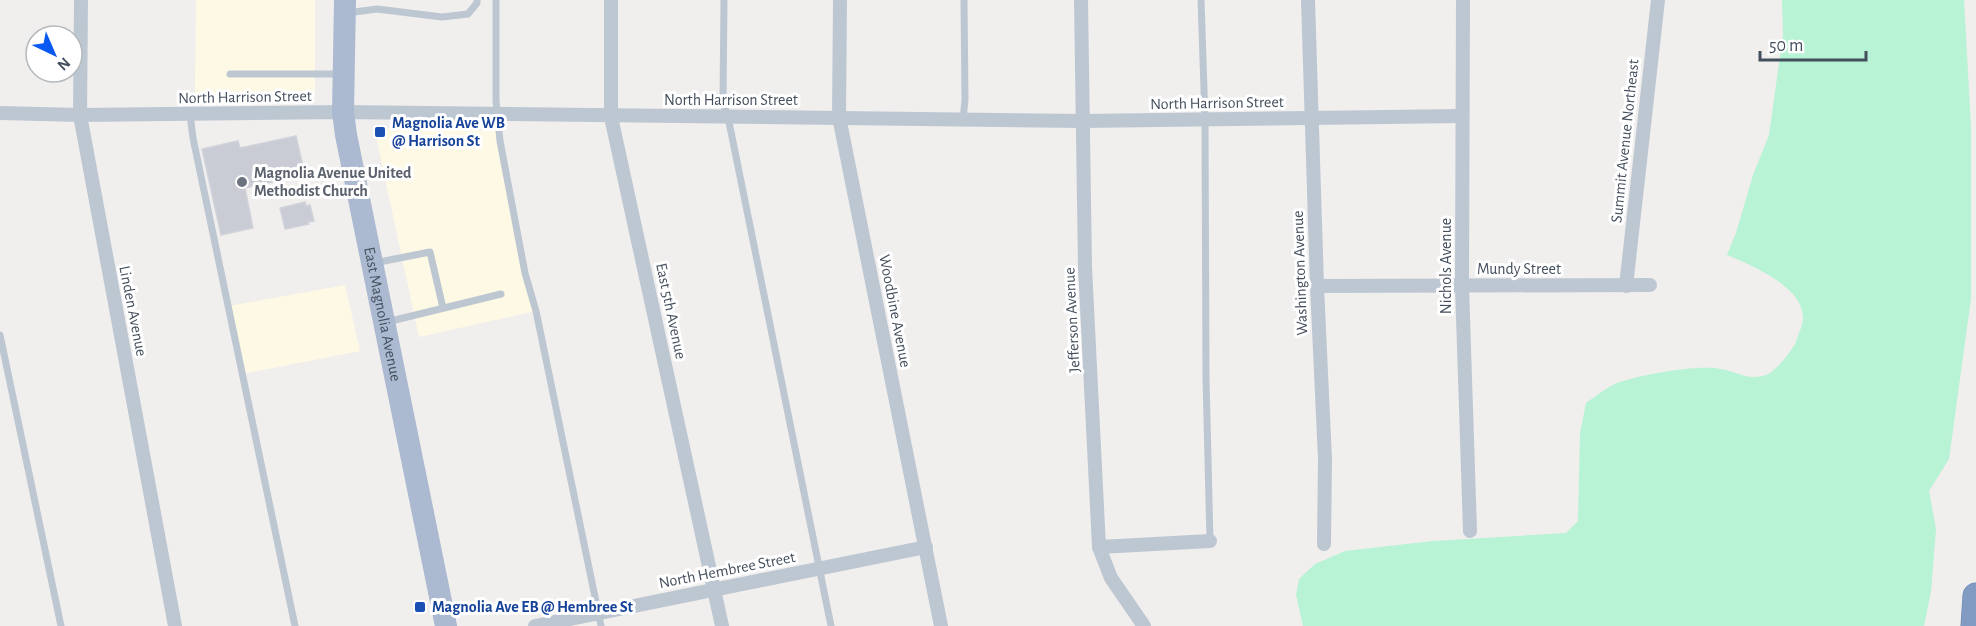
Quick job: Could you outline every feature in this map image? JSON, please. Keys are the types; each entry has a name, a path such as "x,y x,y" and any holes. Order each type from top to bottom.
{"highway":[{"path":"1974,626 1976,596"}],"main road":[{"name":"East Magnolia Avenue","path":"345,7 344,112 372,263 446,626"}],"street":[{"name":"Linden Avenue","path":"81,0 80,115 175,626"},
{"name":"East 5th Avenue","path":"611,0 611,117 722,626"},
{"name":"Woodbine Avenue","path":"840,0 839,117 942,626"},
{"name":"Jefferson Avenue","path":"1081,0 1085,267 1099,547 1111,578 1144,626"},
{"name":"Washington Avenue","path":"1308,0 1325,459 1324,544"},
{"name":"Nichols Avenue","path":"1463,0 1462,286 1470,531"},
{"name":"Summit Avenue Northeast","path":"1626,286 1658,0"},
{"name":"North Harrison Street","path":"0,113 80,115 344,112 1083,121 1462,116"},
{"name":"Mundy Street","path":"1317,286 1650,285"},
{"path":"1099,547 1210,541"},
{"name":"North Hembree Street","path":"535,626 599,620 715,589 926,547"}],"lane":[{"path":"345,7 442,17 468,14 477,0"},
{"path":"496,0 495,101 500,141 525,273 536,311 599,620"},
{"path":"724,0 723,102 728,117 831,626"},
{"path":"963,119 965,100 964,0"},
{"path":"1201,0 1210,541"},
{"path":"230,74 344,74"},
{"path":"190,114 193,138 295,626"},
{"path":"372,263 430,252 443,308"},
{"path":"384,322 501,294"},
{"path":"0,335 61,626"}],"shaded area":[{"path":"196,0 315,0 315,98 195,97"},
{"path":"383,128 499,131 536,311 419,337 376,136"},
{"path":"345,285 360,351 242,374 229,306"}],"green space":[{"path":"1782,0 1964,0 1971,127 1971,299 1949,459 1929,491 1936,529 1931,592 1924,626 1303,626 1296,595 1299,579 1315,564 1345,551 1433,541 1566,533 1578,521 1580,433 1586,403 1613,385 1654,374 1699,368 1721,369 1748,377 1759,377 1770,373 1787,356 1796,342 1803,320 1801,308 1795,297 1775,279 1727,255 1753,175 1769,135 1783,34"}],"building":[{"name":"Magnolia Avenue United Methodist Church","path":"296,136 305,175 245,188 253,228 221,235 202,149 238,141 240,148"},
{"path":"305,202 306,206 310,205 314,221 285,229 280,208"}],"place":[{"name":"Magnolia Ave WB @ Harrison St","path":"380,132"},
{"name":"Magnolia Avenue United Methodist Church","path":"242,182"},
{"name":"Magnolia Ave EB @ Hembree St","path":"420,607"}]}
